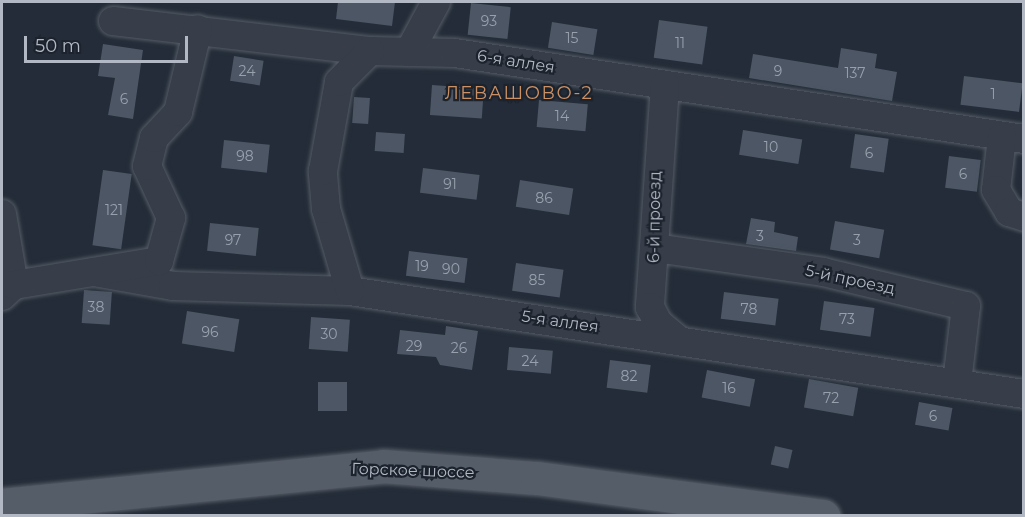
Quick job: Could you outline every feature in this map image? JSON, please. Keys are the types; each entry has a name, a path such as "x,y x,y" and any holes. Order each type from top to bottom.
{"main road":[{"name":"Горское шоссе","path":"2,505 46,509 383,466 537,478 823,516"}],"street":[{"path":"409,52 436,2"},
{"name":"6-я аллея","path":"113,21 198,29 370,51 455,53 1013,138"},
{"path":"2,214 8,290 159,261 171,218 147,166 154,138 178,112 198,29"},
{"path":"350,291 326,209 323,171 339,82 370,51"},
{"name":"6-й проезд","path":"665,85 653,201 655,248 650,307 658,323 677,339"},
{"path":"1013,138 996,190 1009,213 1023,217"},
{"name":"5-й проезд","path":"655,248 823,272 966,306 957,383"},
{"name":"5-я аллея","path":"94,272 173,286 350,291 677,339 1023,394"}],"building":[{"path":"338,2 395,2 392,26 336,19"},
{"path":"471,3 511,7 507,39 468,35"},
{"path":"659,20 708,27 702,64 654,58"},
{"path":"552,22 597,29 593,55 548,48"},
{"path":"103,44 143,50 133,119 108,115 115,78 98,76"},
{"path":"841,48 877,54 875,68 897,72 892,101 749,78 753,54 838,68"},
{"path":"234,56 264,61 260,85 230,81"},
{"path":"964,76 1023,83 1019,112 960,105"},
{"path":"432,85 484,89 482,119 430,115"},
{"path":"354,97 370,98 368,124 352,123"},
{"path":"539,100 588,104 585,131 537,127"},
{"path":"743,130 802,139 798,164 739,155"},
{"path":"376,132 405,134 404,153 375,151"},
{"path":"855,134 889,139 884,172 850,168"},
{"path":"224,140 270,145 267,173 221,168"},
{"path":"949,156 981,160 977,192 945,188"},
{"path":"423,168 480,175 477,200 420,193"},
{"path":"103,170 132,174 121,249 92,245"},
{"path":"520,180 573,188 569,215 516,207"},
{"path":"751,218 775,222 774,232 798,237 796,251 746,244"},
{"path":"835,221 884,230 879,258 830,250"},
{"path":"210,223 259,228 256,256 207,251"},
{"path":"409,251 468,258 465,283 406,276"},
{"path":"516,263 564,270 560,297 512,291"},
{"path":"84,290 112,292 110,325 82,323"},
{"path":"724,292 779,299 775,326 721,319"},
{"path":"824,301 875,308 870,337 820,330"},
{"path":"187,311 239,319 234,352 182,344"},
{"path":"311,317 350,320 348,352 309,349"},
{"path":"446,326 478,331 472,370 440,365 436,357 397,354 400,330 445,335"},
{"path":"509,347 553,351 551,374 507,370"},
{"path":"610,360 651,365 647,393 607,388"},
{"path":"707,370 755,379 750,407 702,397"},
{"path":"809,379 858,388 853,416 804,408"},
{"path":"318,382 347,382 347,411 318,411"},
{"path":"919,402 952,408 948,431 915,425"},
{"path":"775,446 793,450 788,469 771,465"}],"district":[{"name":"ЛЕВАШОВО-2","path":"519,93"}]}
